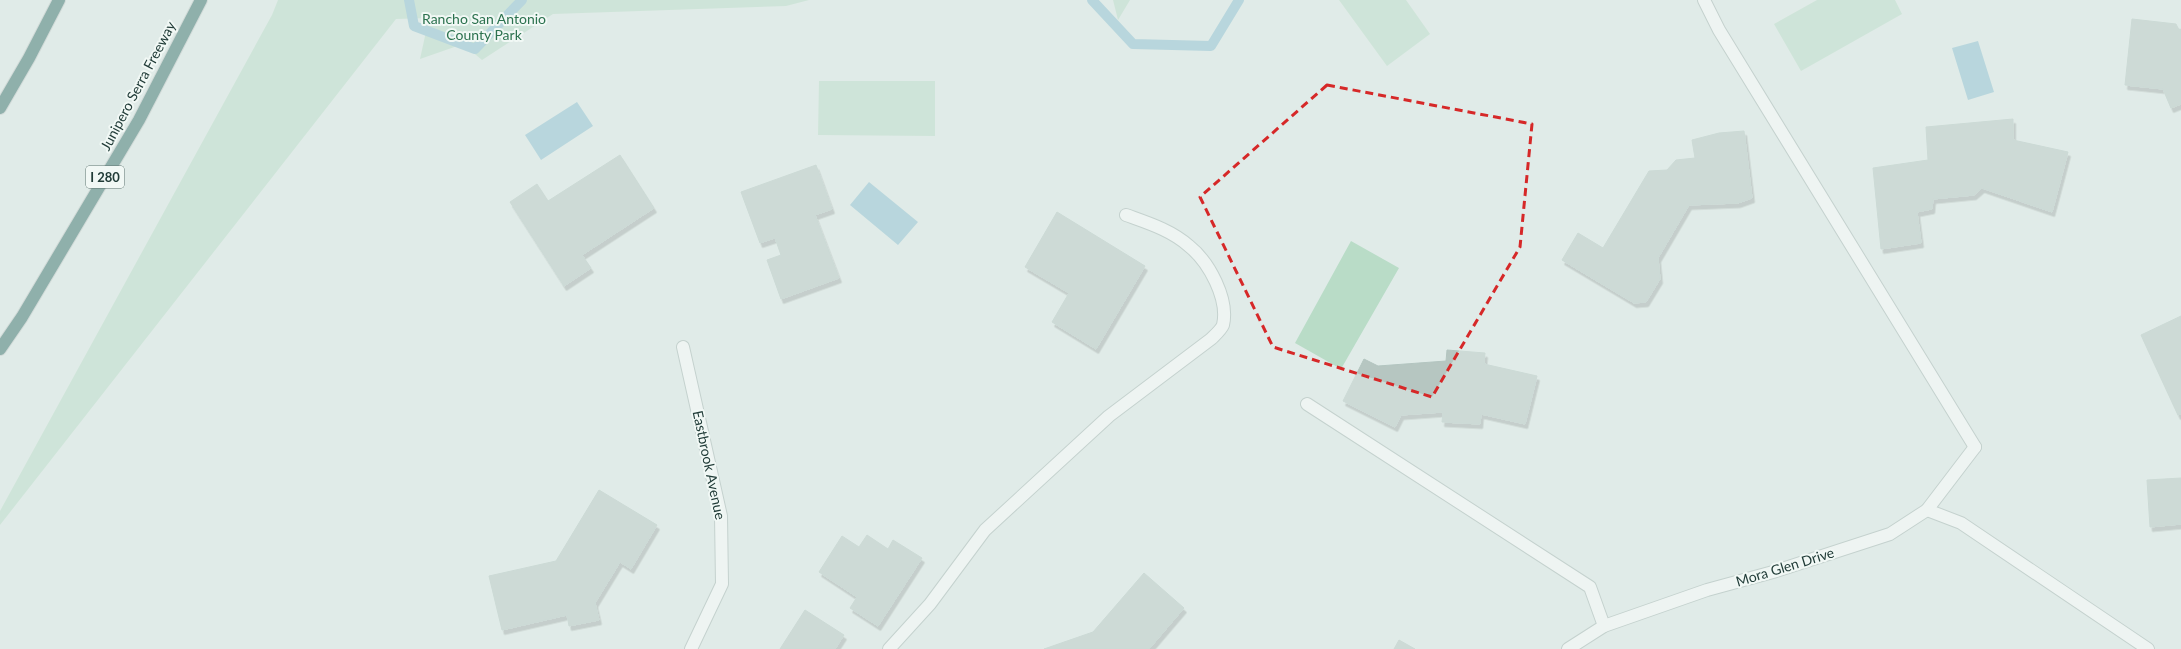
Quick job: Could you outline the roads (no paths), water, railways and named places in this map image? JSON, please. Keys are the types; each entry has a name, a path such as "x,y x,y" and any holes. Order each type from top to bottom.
{"highway":[{"path":"0,108 29,58 59,0"},
{"name":"Junipero Serra Freeway","path":"0,349 22,316 139,120 201,0"}],"street":[{"name":"Mora Glen Drive","path":"1568,649 1604,626 1706,590 1773,572 1890,534 1927,510 1975,447 1719,30 1704,0"},
{"path":"889,649 930,604 985,530 1109,416 1200,348 1222,326 1223,306 1219,288 1210,271 1190,246 1163,229 1126,215"},
{"name":"Eastbrook Avenue","path":"683,347 722,516 722,584 691,649"},
{"path":"1308,404 1590,587 1604,626"},
{"path":"1927,510 1968,527 2148,649"}],"water":[{"path":"1978,41 1994,92 1968,100 1952,48"},
{"path":"577,102 593,126 541,160 525,135"},
{"path":"869,182 918,222 898,245 850,205"}],"waterway":[{"path":"409,0 414,26 475,49 522,0"},
{"path":"1092,0 1133,44 1211,46 1239,0"}],"park label":[{"name":"Rancho San Antonio County Park","path":"484,28"}]}
